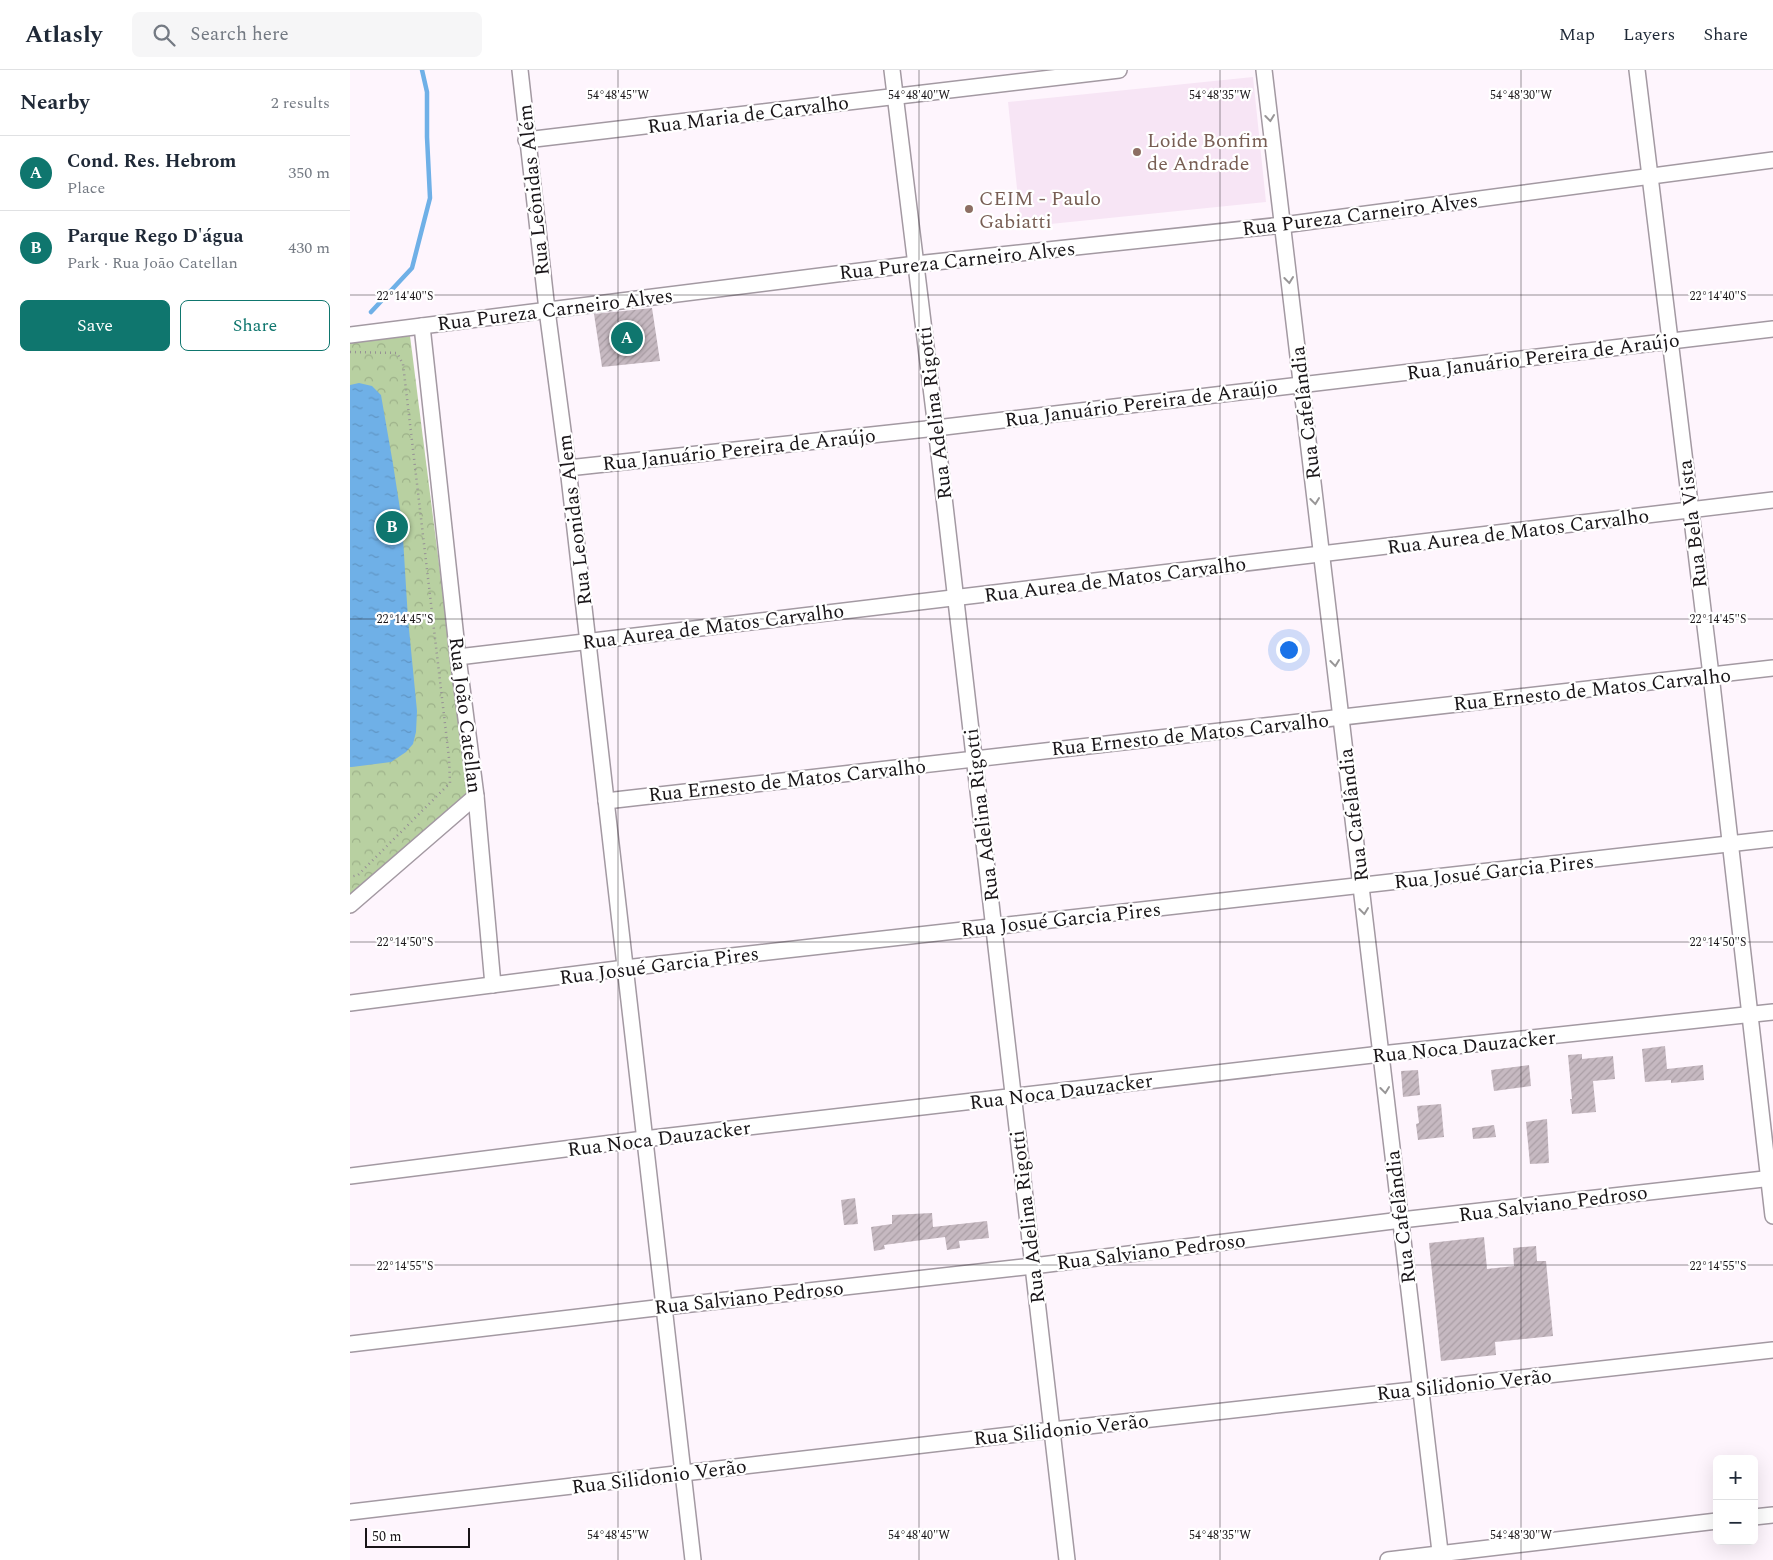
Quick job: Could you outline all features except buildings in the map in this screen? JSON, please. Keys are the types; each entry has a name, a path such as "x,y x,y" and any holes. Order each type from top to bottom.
{"street":[{"name":"Rua Leônidas Além","path":"520,70 526,140 547,310"},
{"name":"Rua Adelina Rigotti","path":"892,70 956,598 1067,1560"},
{"name":"Rua Maria de Carvalho","path":"526,140 1118,70"},
{"name":"Rua Cafelândia","path":"1264,70 1441,1557"},
{"name":"Rua Bela Vista","path":"1637,70 1711,675 1729,844 1771,1178 1773,1216"},
{"name":"Rua Pureza Carneiro Alves","path":"350,335 916,264 1282,224 1773,160"},
{"name":"Rua Leonidas Alem","path":"547,310 568,468 625,968"},
{"name":"Rua João Catellan","path":"422,326 458,657 476,796 493,985"},
{"name":"Rua Januário Pereira de Araújo","path":"568,468 936,428 1773,328"},
{"name":"Rua Aurea de Matos Carvalho","path":"458,657 1773,500"},
{"name":"Rua Ernesto de Matos Carvalho","path":"606,801 1773,668"},
{"path":"350,905 476,796"},
{"name":"Rua Josué Garcia Pires","path":"350,1003 625,968 1773,839"},
{"path":"625,968 694,1560"},
{"name":"Rua Noca Dauzacker","path":"350,1176 1381,1054 1773,1012"},
{"name":"Rua Salviano Pedroso","path":"350,1344 1033,1266 1401,1220 1771,1178"},
{"name":"Rua Silidonio Verão","path":"350,1512 1052,1430 1773,1350"},
{"path":"1758,1517 1773,1515"},
{"path":"1388,1560 1441,1557 1713,1522"}],"path":[{"path":"350,352 397,353 403,364 449,758 450,783 358,874 350,877"}],"shaded area":[{"name":"Loide Bonfim de Andrade","path":"1253,77 1266,202 1021,227 1008,102"}],"green space":[{"path":"410,336 468,792 350,901 350,343"}],"water":[{"path":"359,383 372,386 381,395 402,522 408,619 417,711 416,732 413,744 406,752 391,762 350,767 350,385"}],"waterway":[{"path":"371,312 412,268 430,198 427,92 422,70"}],"place":[{"name":"Loide Bonfim de Andrade","path":"1137,152"},
{"name":"CEIM - Paulo Gabiatti","path":"969,209"},
{"name":"Cond. Res. Hebrom","path":"627,338"},
{"name":"Parque Rego D'água","path":"392,527"}]}
